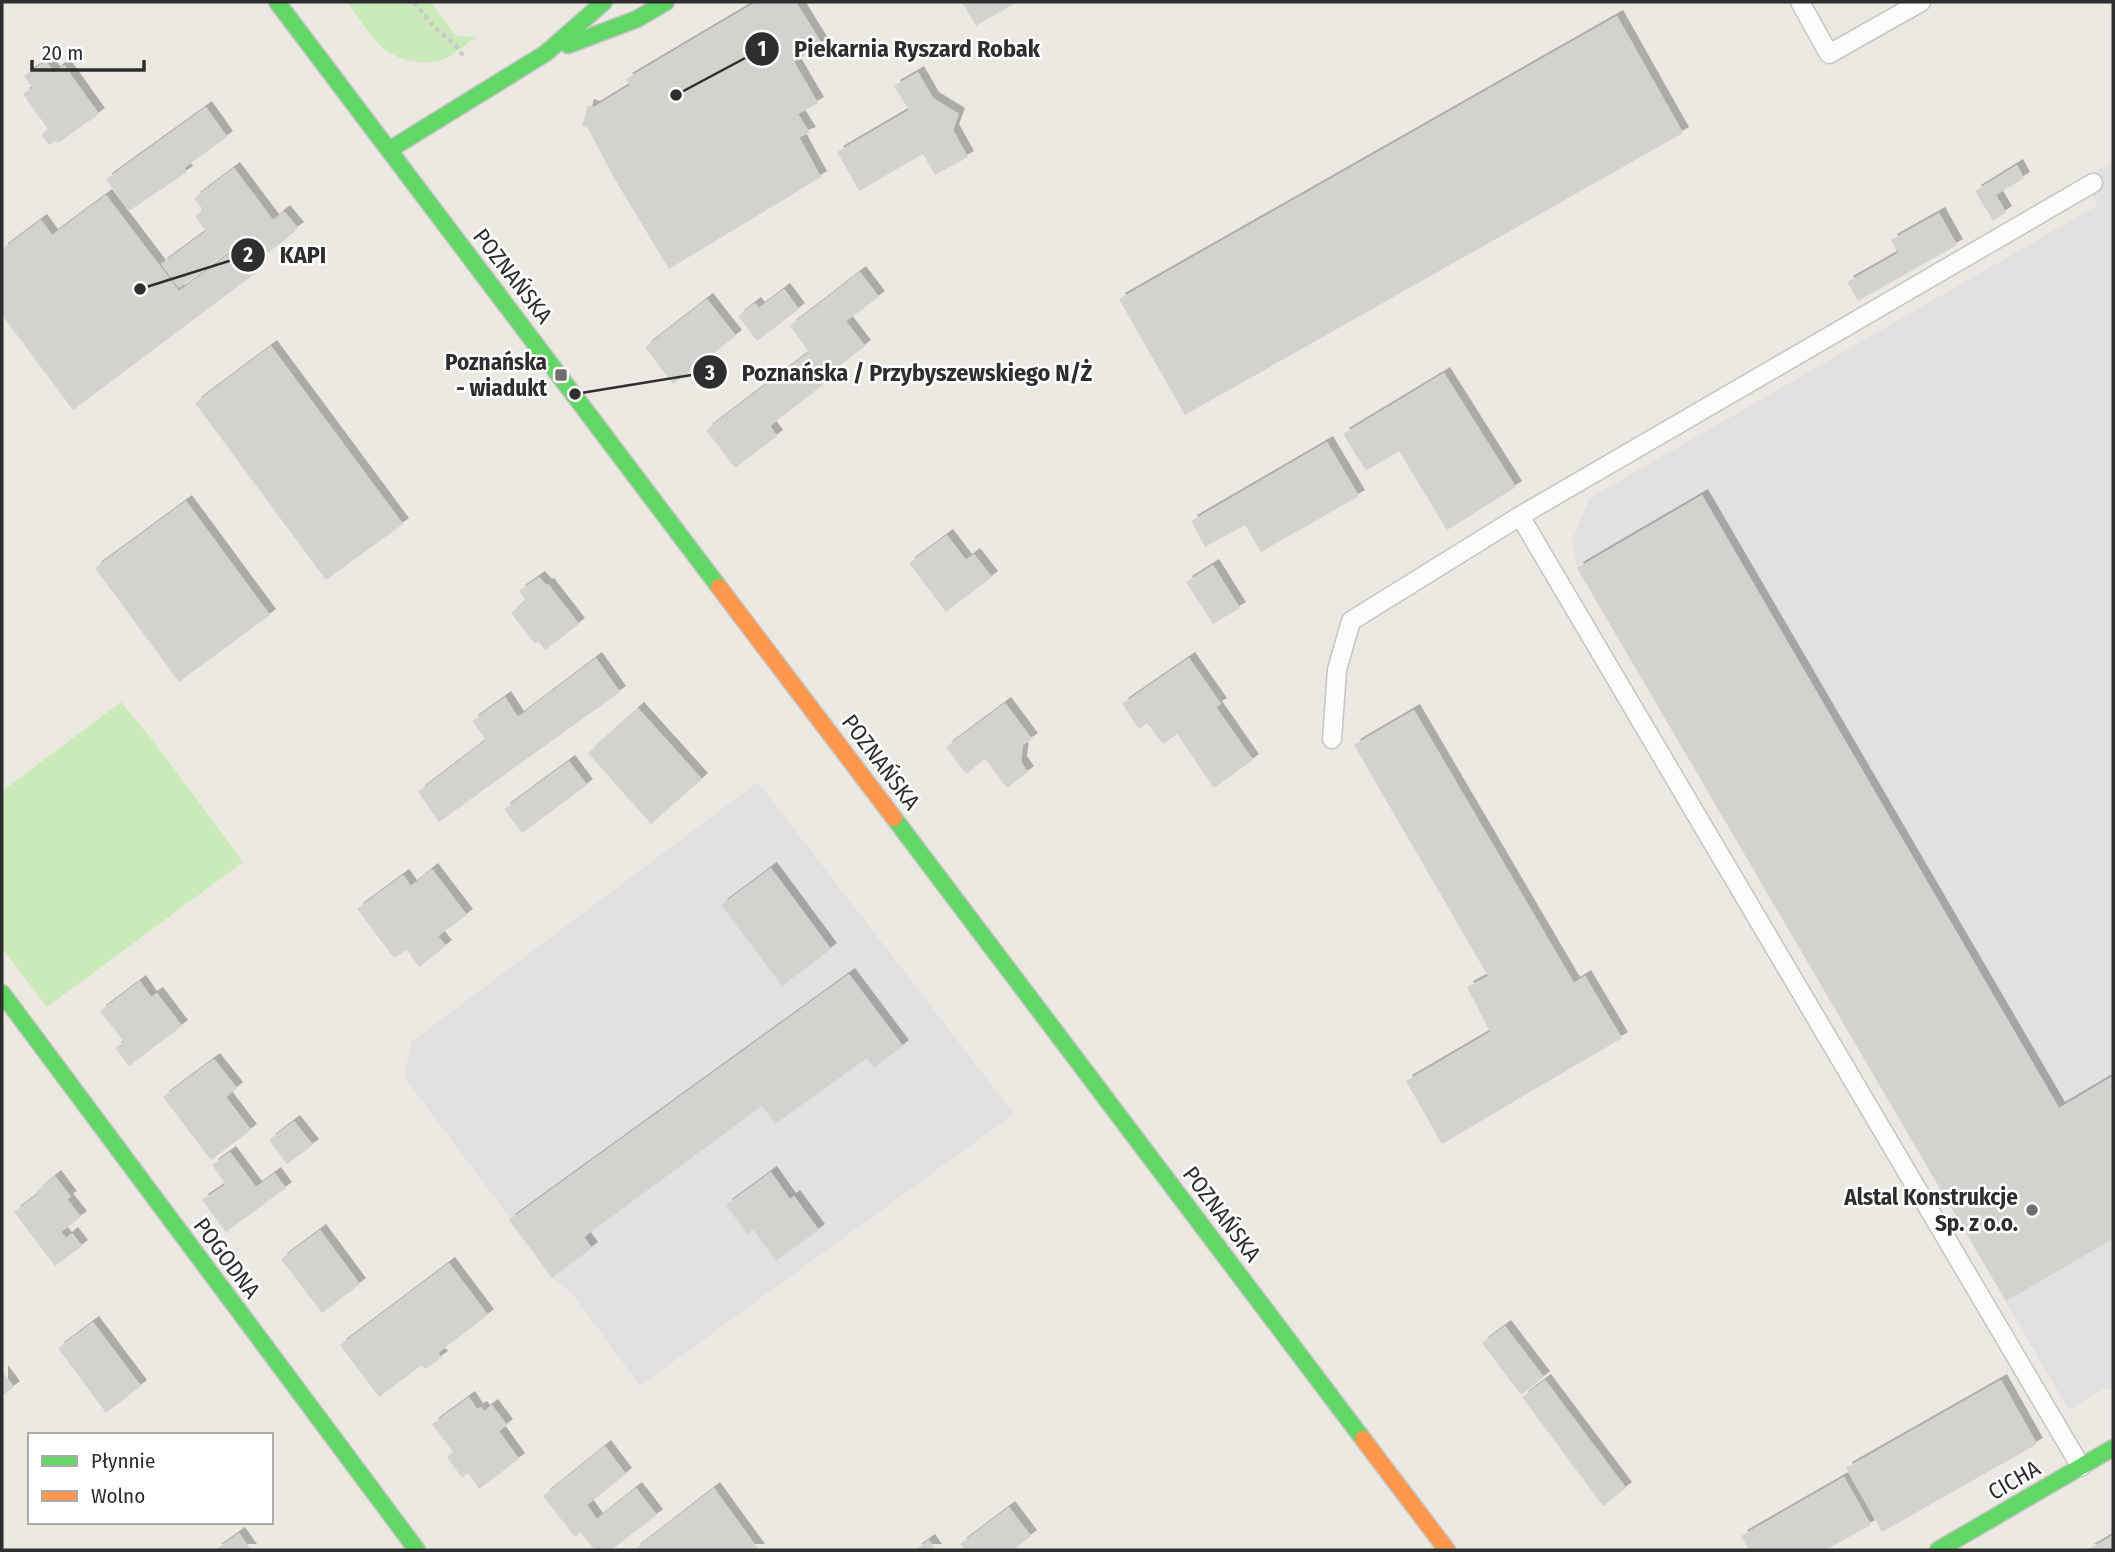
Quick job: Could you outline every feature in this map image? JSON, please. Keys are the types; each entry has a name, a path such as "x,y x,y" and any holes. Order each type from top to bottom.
{"main road":[{"name":"POZNAŃSKA","path":"277,2 1447,1550"},
{"path":"389,150 546,53 604,2"},
{"path":"546,53 637,19 666,2"},
{"name":"POGODNA","path":"2,993 417,1550"},
{"name":"CICHA","path":"1938,1550 2113,1448"}],"lane":[{"path":"1800,2 1829,54 1921,2"},
{"path":"1332,739 1337,670 1351,621 1520,516 2093,183"},
{"path":"1520,516 2081,1467"}],"path":[{"path":"414,2 433,26 466,58"}],"shaded area":[{"path":"2113,160 2113,1389 2103,1389 2069,1410 1577,568 1572,540 1590,498 2098,205 2084,178"},
{"path":"758,782 1014,1114 640,1386 571,1292 552,1278 404,1077 411,1042"}],"green space":[{"path":"347,2 431,2 456,36 476,37 453,55 441,60 423,62 404,59 381,46"},
{"path":"121,702 155,743 243,862 47,1007 2,948 2,791"}],"building":[{"path":"756,2 796,2 822,44 794,62 818,103 798,114 810,133 799,137 821,177 669,269 614,178 588,128 582,126 588,105 594,107 630,85 626,79"},
{"path":"962,2 1017,2 976,26"},
{"path":"1617,16 1683,133 1185,415 1119,299"},
{"path":"46,61 54,72 64,65 99,114 58,143 56,140 49,145 41,135 48,129 23,94 32,88 24,76"},
{"path":"918,72 933,98 959,114 953,130 968,157 935,175 923,154 859,191 837,152 909,110 894,86"},
{"path":"206,107 227,137 184,168 187,172 129,211 106,179"},
{"path":"2017,165 2024,178 1996,195 2006,212 1993,221 1975,191"},
{"path":"234,168 273,220 284,211 298,228 255,262 241,242 179,288 161,264 206,231 195,216 203,210 194,198"},
{"path":"106,195 179,291 238,247 257,272 73,410 2,315 2,249 41,220 52,235"},
{"path":"1939,213 1957,245 1858,301 1847,282 1898,253 1891,240"},
{"path":"860,272 879,297 846,321 865,346 821,380 824,384 770,426 777,436 735,468 706,430 809,352 790,326"},
{"path":"784,289 799,309 757,341 738,316 755,303 759,308"},
{"path":"707,299 736,336 673,384 645,347"},
{"path":"271,346 403,524 326,580 195,403"},
{"path":"1444,373 1516,487 1447,530 1399,451 1366,471 1343,434"},
{"path":"1327,442 1359,496 1261,552 1245,525 1205,547 1191,521"},
{"path":"1702,495 2059,1108 2113,1076 2113,1239 2006,1301 1577,568"},
{"path":"186,501 270,615 179,682 95,568"},
{"path":"947,535 966,560 974,554 992,577 946,612 909,563"},
{"path":"1213,565 1240,608 1213,624 1186,582"},
{"path":"539,577 548,584 579,624 545,650 538,641 535,644 511,613 526,601 519,591"},
{"path":"596,658 620,692 439,822 418,792 486,740 472,721 505,697 518,717"},
{"path":"1189,658 1221,704 1216,707 1253,760 1214,788 1177,734 1163,744 1147,723 1139,729 1122,704"},
{"path":"1005,703 1032,739 1023,745 1021,762 1028,772 1007,788 985,759 966,774 946,747"},
{"path":"638,708 702,779 651,824 588,753"},
{"path":"1414,710 1574,983 1585,976 1622,1038 1442,1144 1406,1081 1490,1032 1467,987 1488,976 1354,745"},
{"path":"569,761 587,785 522,833 504,809"},
{"path":"771,868 831,949 782,986 721,905"},
{"path":"432,869 467,915 438,936 446,946 419,967 407,950 394,958 357,909 403,875 411,886"},
{"path":"849,974 903,1046 874,1068 867,1058 775,1124 762,1106 584,1237 592,1248 552,1278 509,1220"},
{"path":"140,981 151,997 157,993 182,1026 129,1066 115,1048 124,1042 100,1011"},
{"path":"214,1059 237,1088 226,1097 251,1130 211,1160 163,1097"},
{"path":"294,1121 313,1145 287,1164 269,1140"},
{"path":"230,1152 256,1187 275,1173 286,1188 226,1232 202,1200 226,1184 212,1165"},
{"path":"771,1172 790,1199 794,1196 819,1230 776,1261 753,1230 747,1234 726,1205"},
{"path":"55,1176 71,1197 67,1199 81,1217 61,1232 66,1238 72,1233 82,1246 55,1266 14,1212 39,1193 37,1191"},
{"path":"320,1230 360,1284 322,1313 281,1259"},
{"path":"449,1263 488,1315 438,1353 442,1357 425,1369 422,1365 379,1397 340,1345"},
{"path":"93,1322 141,1386 106,1413 58,1348"},
{"path":"1505,1326 1544,1377 1521,1395 1482,1343"},
{"path":"2,1371 14,1387 2,1396"},
{"path":"1545,1380 1626,1488 1603,1506 1522,1397"},
{"path":"2001,1380 2037,1444 1882,1532 1846,1468"},
{"path":"469,1397 477,1409 481,1407 484,1411 492,1405 507,1425 499,1431 519,1459 479,1489 468,1473 462,1478 447,1457 453,1452 432,1424"},
{"path":"605,1446 626,1474 587,1505 597,1519 636,1488 657,1515 611,1550 595,1550 580,1532 575,1537 543,1496"},
{"path":"1844,1477 1871,1525 1825,1550 1749,1550 1741,1536"},
{"path":"714,1488 759,1550 634,1550"},
{"path":"1009,1507 1031,1536 1013,1550 965,1550 960,1544"},
{"path":"239,1533 251,1550 215,1550"},
{"path":"2113,1535 2113,1550 2088,1550"},
{"path":"929,1540 936,1550 915,1550"}],"traffic: fast":[{"path":"277,2 719,587"},
{"path":"389,150 546,53 604,2"},
{"path":"568,45 637,19 666,2"},
{"path":"894,818 1363,1439"},
{"path":"2,993 417,1550"},
{"path":"1938,1550 2113,1448"}],"traffic: slow":[{"path":"719,587 894,818"},
{"path":"1363,1439 1447,1550"}],"place":[{"name":"Piekarnia Ryszard Robak","path":"676,95"},
{"name":"KAPI","path":"140,289"},
{"name":"Poznańska - wiadukt","path":"561,375"},
{"name":"Poznańska / Przybyszewskiego N/Ż","path":"575,394"},
{"name":"Alstal Konstrukcje Sp. z o.o.","path":"2032,1210"}]}
